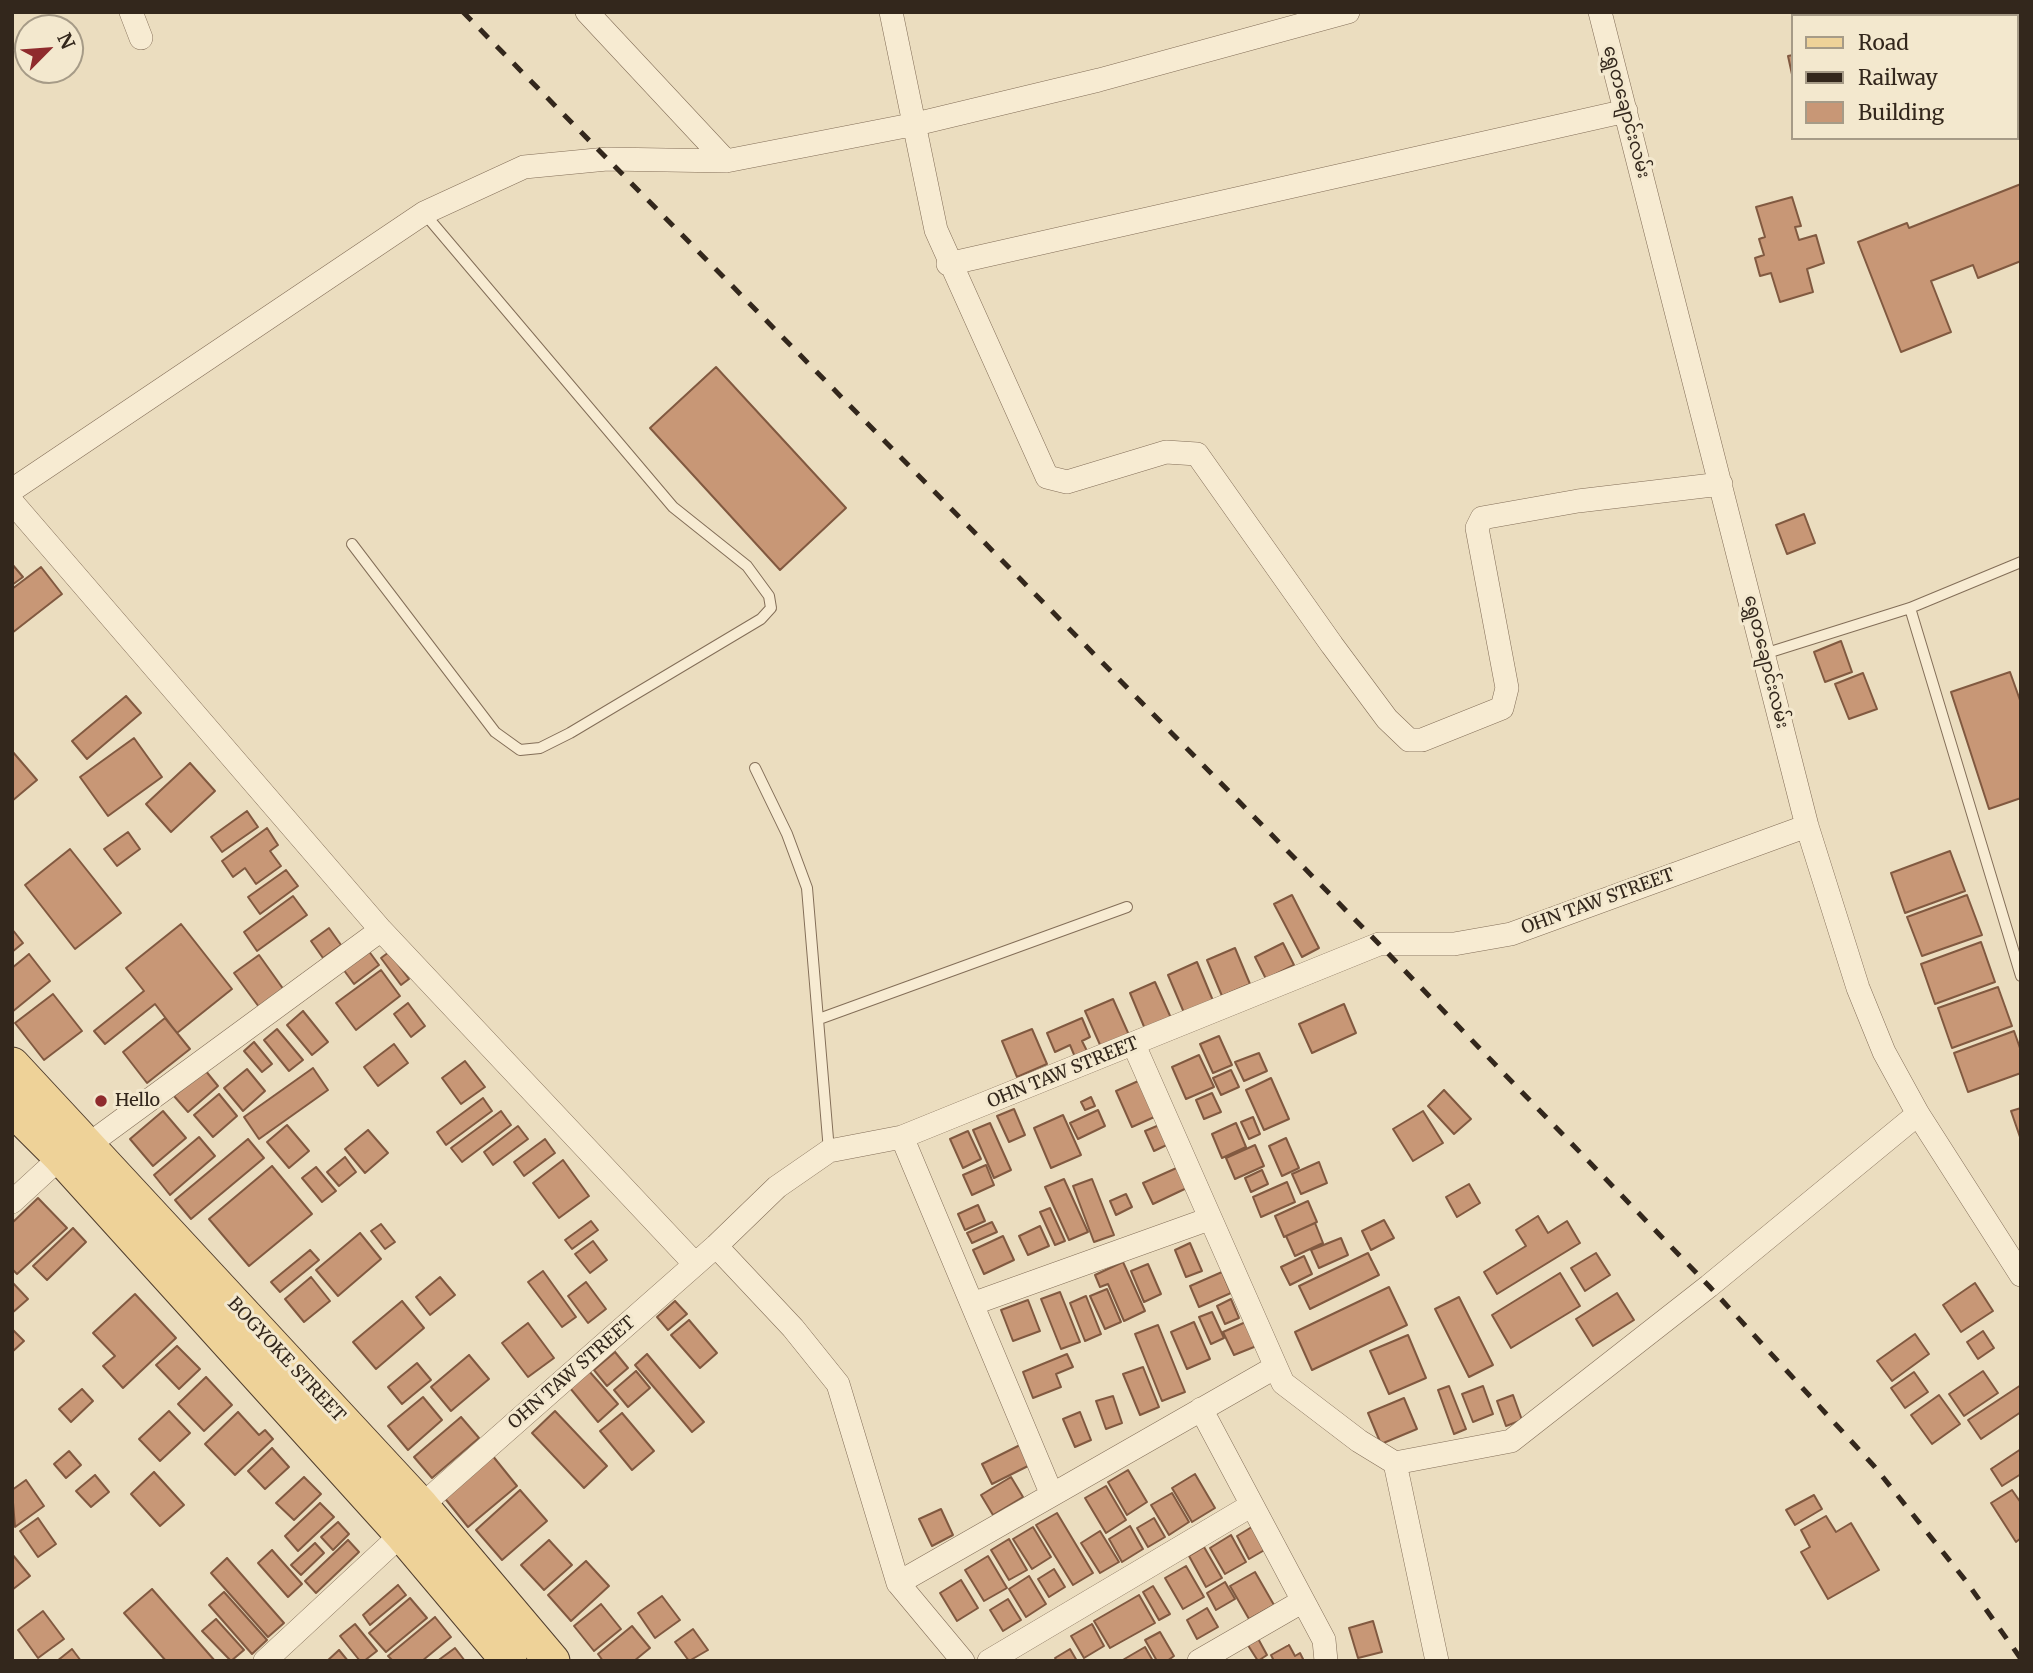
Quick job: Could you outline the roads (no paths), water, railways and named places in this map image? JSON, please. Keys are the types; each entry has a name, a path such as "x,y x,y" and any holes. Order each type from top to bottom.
{"main road":[{"name":"BOGYOKE STREET","path":"12,1065 74,1151 411,1520 552,1661"},
{"name":"BOGYOKE STREET","path":"12,1108 74,1151"},
{"name":"BOGYOKE STREET","path":"411,1520 509,1661"}],"street":[{"path":"131,12 141,37"},
{"path":"587,12 726,161"},
{"path":"891,12 936,230 948,264 1047,477 1067,481 1166,452 1197,454 1340,656 1387,719 1409,740 1422,740 1502,708 1507,688 1477,528 1482,518 1578,501 1721,484"},
{"path":"12,490 424,214 524,167 607,159 726,161 916,124 1099,80 1348,12"},
{"name":"ရွှေတချောင်းလမ်း","path":"1600,12 1807,826 1858,988 1884,1052 1918,1114 2020,1273"},
{"path":"948,264 1626,111"},
{"path":"12,502 381,930 695,1264"},
{"name":"OHN TAW STREET","path":"265,1661 411,1520 716,1246 776,1187 829,1151 902,1137 1379,944 1454,944 1511,934 1807,826"},
{"path":"12,1202 74,1151 381,930"},
{"path":"1134,1045 1274,1368 1283,1383 1359,1441 1395,1463 1511,1441 1709,1286 1918,1114"},
{"path":"902,1137 1052,1495"},
{"path":"972,1304 1209,1219"},
{"path":"716,1246 793,1328 838,1384 898,1583 963,1661"},
{"path":"898,1583 1274,1368"},
{"path":"1201,1409 1324,1640 1326,1661"},
{"path":"1395,1463 1437,1661"},
{"path":"989,1661 1252,1505"},
{"path":"1199,1661 1303,1601"}],"lane":[{"path":"352,544 486,721 520,750 540,748 570,733 761,619 771,608 769,596 747,566 673,507 424,214"},
{"path":"1764,654 1910,608 2021,562"},
{"path":"1910,608 2021,975"},
{"path":"755,768 787,834 807,888 829,1151"},
{"path":"819,1019 1127,907"}],"railway":[{"path":"463,12 1379,944 1709,1286 1874,1466 1966,1581 2021,1659"}],"place":[{"name":"Hello","path":"101,1101"}]}
